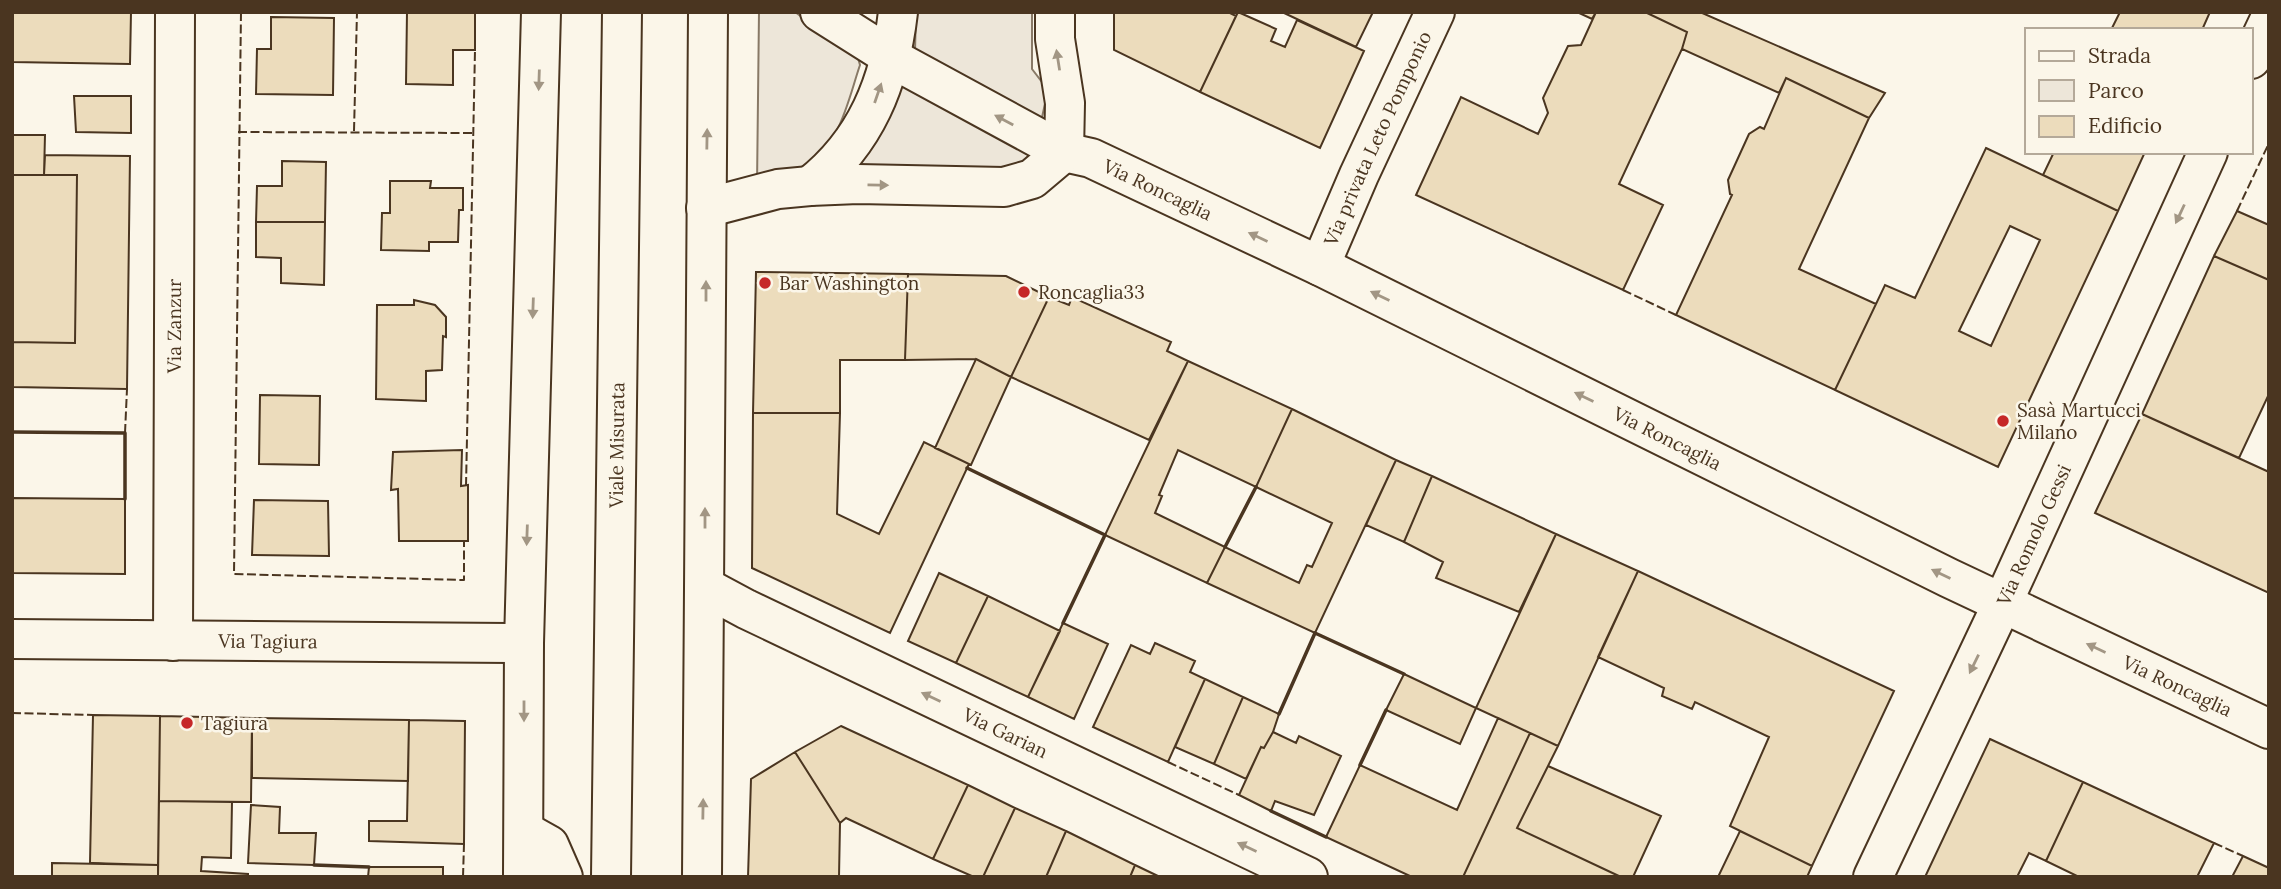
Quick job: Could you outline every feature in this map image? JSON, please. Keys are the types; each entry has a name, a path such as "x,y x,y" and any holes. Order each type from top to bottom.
{"street":[{"name":"Via Zanzur","path":"173,641 175,12"},
{"path":"523,877 524,643 541,12"},
{"name":"Viale Misurata","path":"611,877 622,12"},
{"path":"702,877 708,12"},
{"name":"Via Roncaglia","path":"820,12 889,56 1064,152 1091,158 1320,266 1949,578 2269,729"},
{"path":"810,186 830,170 849,149 866,124 895,37 898,12"},
{"path":"706,208 778,188 859,184 1004,187 1032,179 1064,152 1065,103 1055,38 1055,12"},
{"name":"Via privata Leto Pomponio","path":"1320,266 1434,12"},
{"path":"2253,55 2269,21"},
{"name":"Via Romolo Gessi","path":"1873,877 2003,602 2207,154"},
{"name":"Via Garian","path":"705,587 1308,877"},
{"name":"Via Tagiura","path":"12,639 524,643"},
{"path":"524,831 549,845 563,877"}],"green space":[{"path":"759,12 795,12 858,58 860,65 841,122 826,148 816,159 803,167 757,185"},
{"path":"916,12 1032,12 1032,69 1048,90 1041,122 915,51"},
{"path":"891,75 1032,153 1022,162 1001,168 862,167 859,161"}],"building":[{"path":"12,12 131,12 130,64 12,62"},
{"path":"407,12 475,12 475,50 453,50 453,85 406,84"},
{"path":"1114,12 1228,12 1236,16 1200,92 1114,50"},
{"path":"1238,12 1276,29 1271,41 1285,47 1297,20 1364,51 1320,148 1200,92"},
{"path":"1282,12 1373,12 1356,47"},
{"path":"1577,12 1596,12 1592,19"},
{"path":"1596,12 1645,12 1687,32 1682,49 1619,184 1663,205 1623,290 1416,195 1461,97 1538,134 1548,113 1543,98 1568,46 1581,45"},
{"path":"1645,12 1700,12 1885,93 1869,118 1786,78 1779,93 1682,49 1687,32"},
{"path":"2120,12 2210,12 2203,28 2112,28"},
{"path":"271,17 334,18 333,95 256,94 257,49 271,49"},
{"path":"1786,78 1869,118 1799,269 1876,304 1835,390 1676,315 1732,195 1728,180 1749,134 1760,127 1764,129"},
{"path":"74,96 131,96 131,133 76,132"},
{"path":"12,135 45,135 44,175 12,175"},
{"path":"1986,148 2118,211 1998,467 1835,390 1885,285 1915,298","holes":["2010,226 2040,240 1991,346 1959,331"]},
{"path":"2053,154 2144,154 2118,211 2043,175"},
{"path":"45,155 130,156 127,389 12,387 12,342 75,343 77,175 44,175"},
{"path":"282,161 326,162 325,222 256,222 257,186 282,186"},
{"path":"12,175 77,175 75,343 12,342"},
{"path":"390,181 431,181 430,188 463,188 458,242 429,242 429,251 381,250 382,213 390,213"},
{"path":"2237,211 2269,225 2269,280 2214,256"},
{"path":"256,222 325,222 324,285 281,283 281,258 256,257"},
{"path":"2214,256 2269,280 2269,394 2239,458 2142,414"},
{"path":"756,272 908,274 905,360 840,360 840,413 753,413"},
{"path":"908,274 1006,276 1049,297 1011,377 976,359 905,360"},
{"path":"1049,297 1069,305 1072,297 1171,342 1167,351 1188,361 1149,440 1011,377"},
{"path":"414,300 435,305 446,317 442,370 426,371 426,401 376,399 377,305 414,305"},
{"path":"976,359 1011,377 971,465 935,448"},
{"path":"1188,361 1292,409 1256,487 1178,450 1159,495 1162,496 1155,513 1225,547 1207,583 1105,535"},
{"path":"260,395 320,396 319,465 259,464"},
{"path":"1292,409 1396,460 1315,633 1207,583 1225,547 1299,583 1307,565 1312,567 1332,523 1256,487"},
{"path":"753,413 840,413 837,514 879,534 924,442 969,464 890,633 752,568"},
{"path":"2142,414 2269,472 2269,593 2095,513"},
{"path":"462,450 461,486 468,485 468,541 399,541 398,489 391,490 393,452"},
{"path":"1396,460 1432,476 1404,542 1366,525"},
{"path":"1432,476 1556,534 1519,612 1436,578 1443,562 1404,542"},
{"path":"12,498 125,499 125,574 12,573"},
{"path":"254,500 328,501 329,556 252,555"},
{"path":"1556,534 1638,571 1558,746 1476,708"},
{"path":"1638,571 1894,691 1812,866 1730,826 1769,737 1695,702 1692,709 1662,696 1664,688 1598,657"},
{"path":"939,573 988,596 956,663 908,641"},
{"path":"988,596 1060,631 1028,697 956,663"},
{"path":"1063,623 1108,644 1074,719 1028,697"},
{"path":"1155,643 1195,661 1190,672 1205,679 1168,762 1093,727 1131,645 1150,654"},
{"path":"1404,674 1476,708 1460,744 1386,710"},
{"path":"1205,679 1243,697 1214,764 1175,747"},
{"path":"1243,697 1279,714 1273,732 1264,748 1261,747 1246,779 1214,764"},
{"path":"93,715 160,716 158,865 90,863"},
{"path":"160,716 252,718 251,802 159,801"},
{"path":"252,718 409,720 408,781 252,778"},
{"path":"1498,718 1530,733 1463,877 1412,877 1326,837 1360,765 1457,810"},
{"path":"409,720 465,721 464,844 369,841 369,821 407,821"},
{"path":"841,726 968,785 933,859 846,818 840,823 795,752"},
{"path":"1273,732 1296,743 1299,736 1341,756 1314,815 1275,801 1271,811 1239,795 1261,747 1264,748"},
{"path":"1530,733 1558,746 1517,828 1621,877 1463,877"},
{"path":"1990,739 2083,782 2046,861 2029,853 2017,877 1925,877"},
{"path":"795,752 840,823 839,877 748,877 751,779"},
{"path":"1548,766 1661,816 1633,877 1621,877 1517,828"},
{"path":"2083,782 2214,843 2197,877 2079,877 2046,861"},
{"path":"968,785 1015,808 983,877 974,877 933,859"},
{"path":"159,801 232,802 231,858 202,857 201,871 248,874 248,877 158,877"},
{"path":"251,805 280,807 279,833 316,833 314,865 248,863"},
{"path":"1015,808 1066,831 1046,877 983,877"},
{"path":"1066,831 1135,865 1130,877 1046,877"},
{"path":"1740,831 1812,866 1807,877 1718,877"},
{"path":"2243,856 2269,868 2269,877 2232,877"},
{"path":"52,863 158,865 158,877 52,877"},
{"path":"1135,865 1160,877 1130,877"},
{"path":"369,867 443,867 443,877 368,877"}],"fence":[{"path":"241,12 234,574 464,580 464,541"},
{"path":"354,131 357,12"},
{"path":"466,486 475,50"},
{"path":"238,132 472,133"},
{"path":"2237,211 2269,143"},
{"path":"1623,290 1676,315"},
{"path":"125,433 127,389"},
{"path":"12,713 93,715"},
{"path":"1168,762 1239,795"},
{"path":"2214,843 2243,856"},
{"path":"463,877 464,844"}],"wall":[{"path":"12,432 125,433 125,499"},
{"path":"967,468 1105,535 1063,623"},
{"path":"1225,547 1256,487"},
{"path":"1279,714 1315,633 1404,674"},
{"path":"1360,765 1386,710"},
{"path":"1271,811 1326,837"},
{"path":"314,865 369,867"}],"place":[{"name":"Bar Washington","path":"765,283"},
{"name":"Roncaglia33","path":"1024,292"},
{"name":"Sasà Martucci Milano","path":"2003,421"},
{"name":"Tagiura","path":"187,723"}]}
